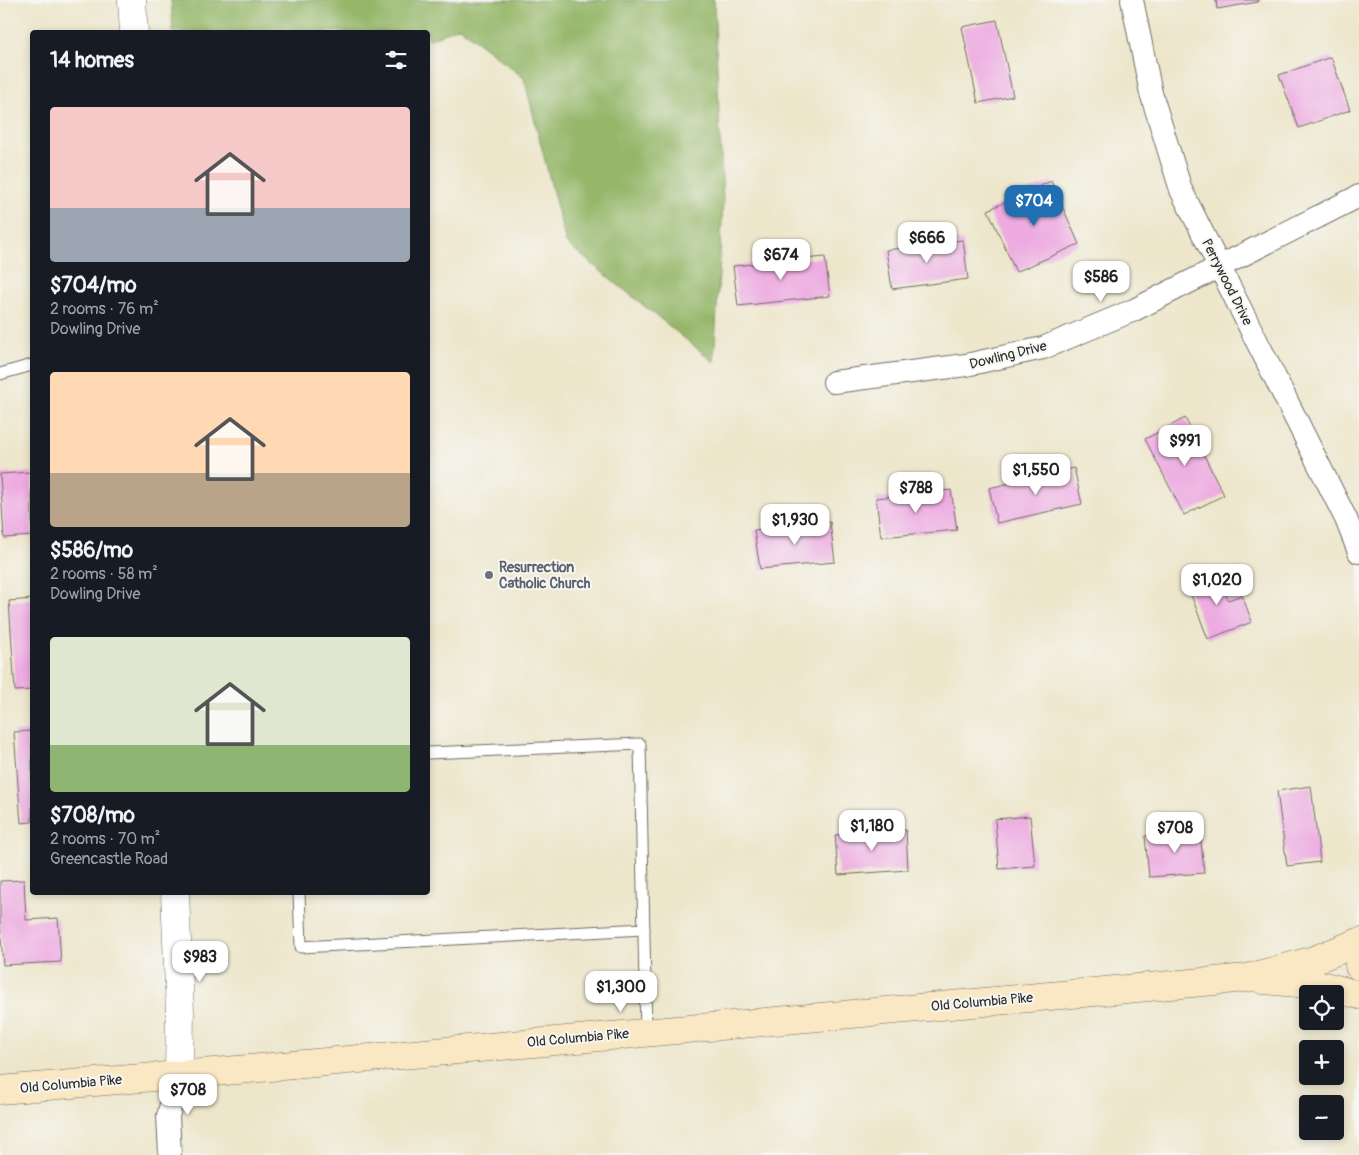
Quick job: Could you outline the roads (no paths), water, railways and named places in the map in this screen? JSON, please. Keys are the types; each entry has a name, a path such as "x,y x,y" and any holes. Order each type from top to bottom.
{"main road":[{"name":"Old Columbia Pike","path":"0,1090 1246,978 1314,960 1359,942"},
{"name":"Old Columbia Pike","path":"1246,978 1321,985 1359,995"}],"street":[{"path":"132,0 134,30"},
{"name":"Perrywood Drive","path":"1132,0 1150,93 1181,190 1346,519 1359,552"},
{"name":"Dowling Drive","path":"834,382 966,365 1043,348 1134,310 1359,196"},
{"path":"170,1155 168,1116 179,1074 180,1013 175,895"}],"lane":[{"path":"0,374 30,366"},
{"path":"430,753 640,744 646,1032"},
{"path":"299,895 302,947 644,929"}],"place":[{"name":"Resurrection Catholic Church","path":"489,575"}]}
